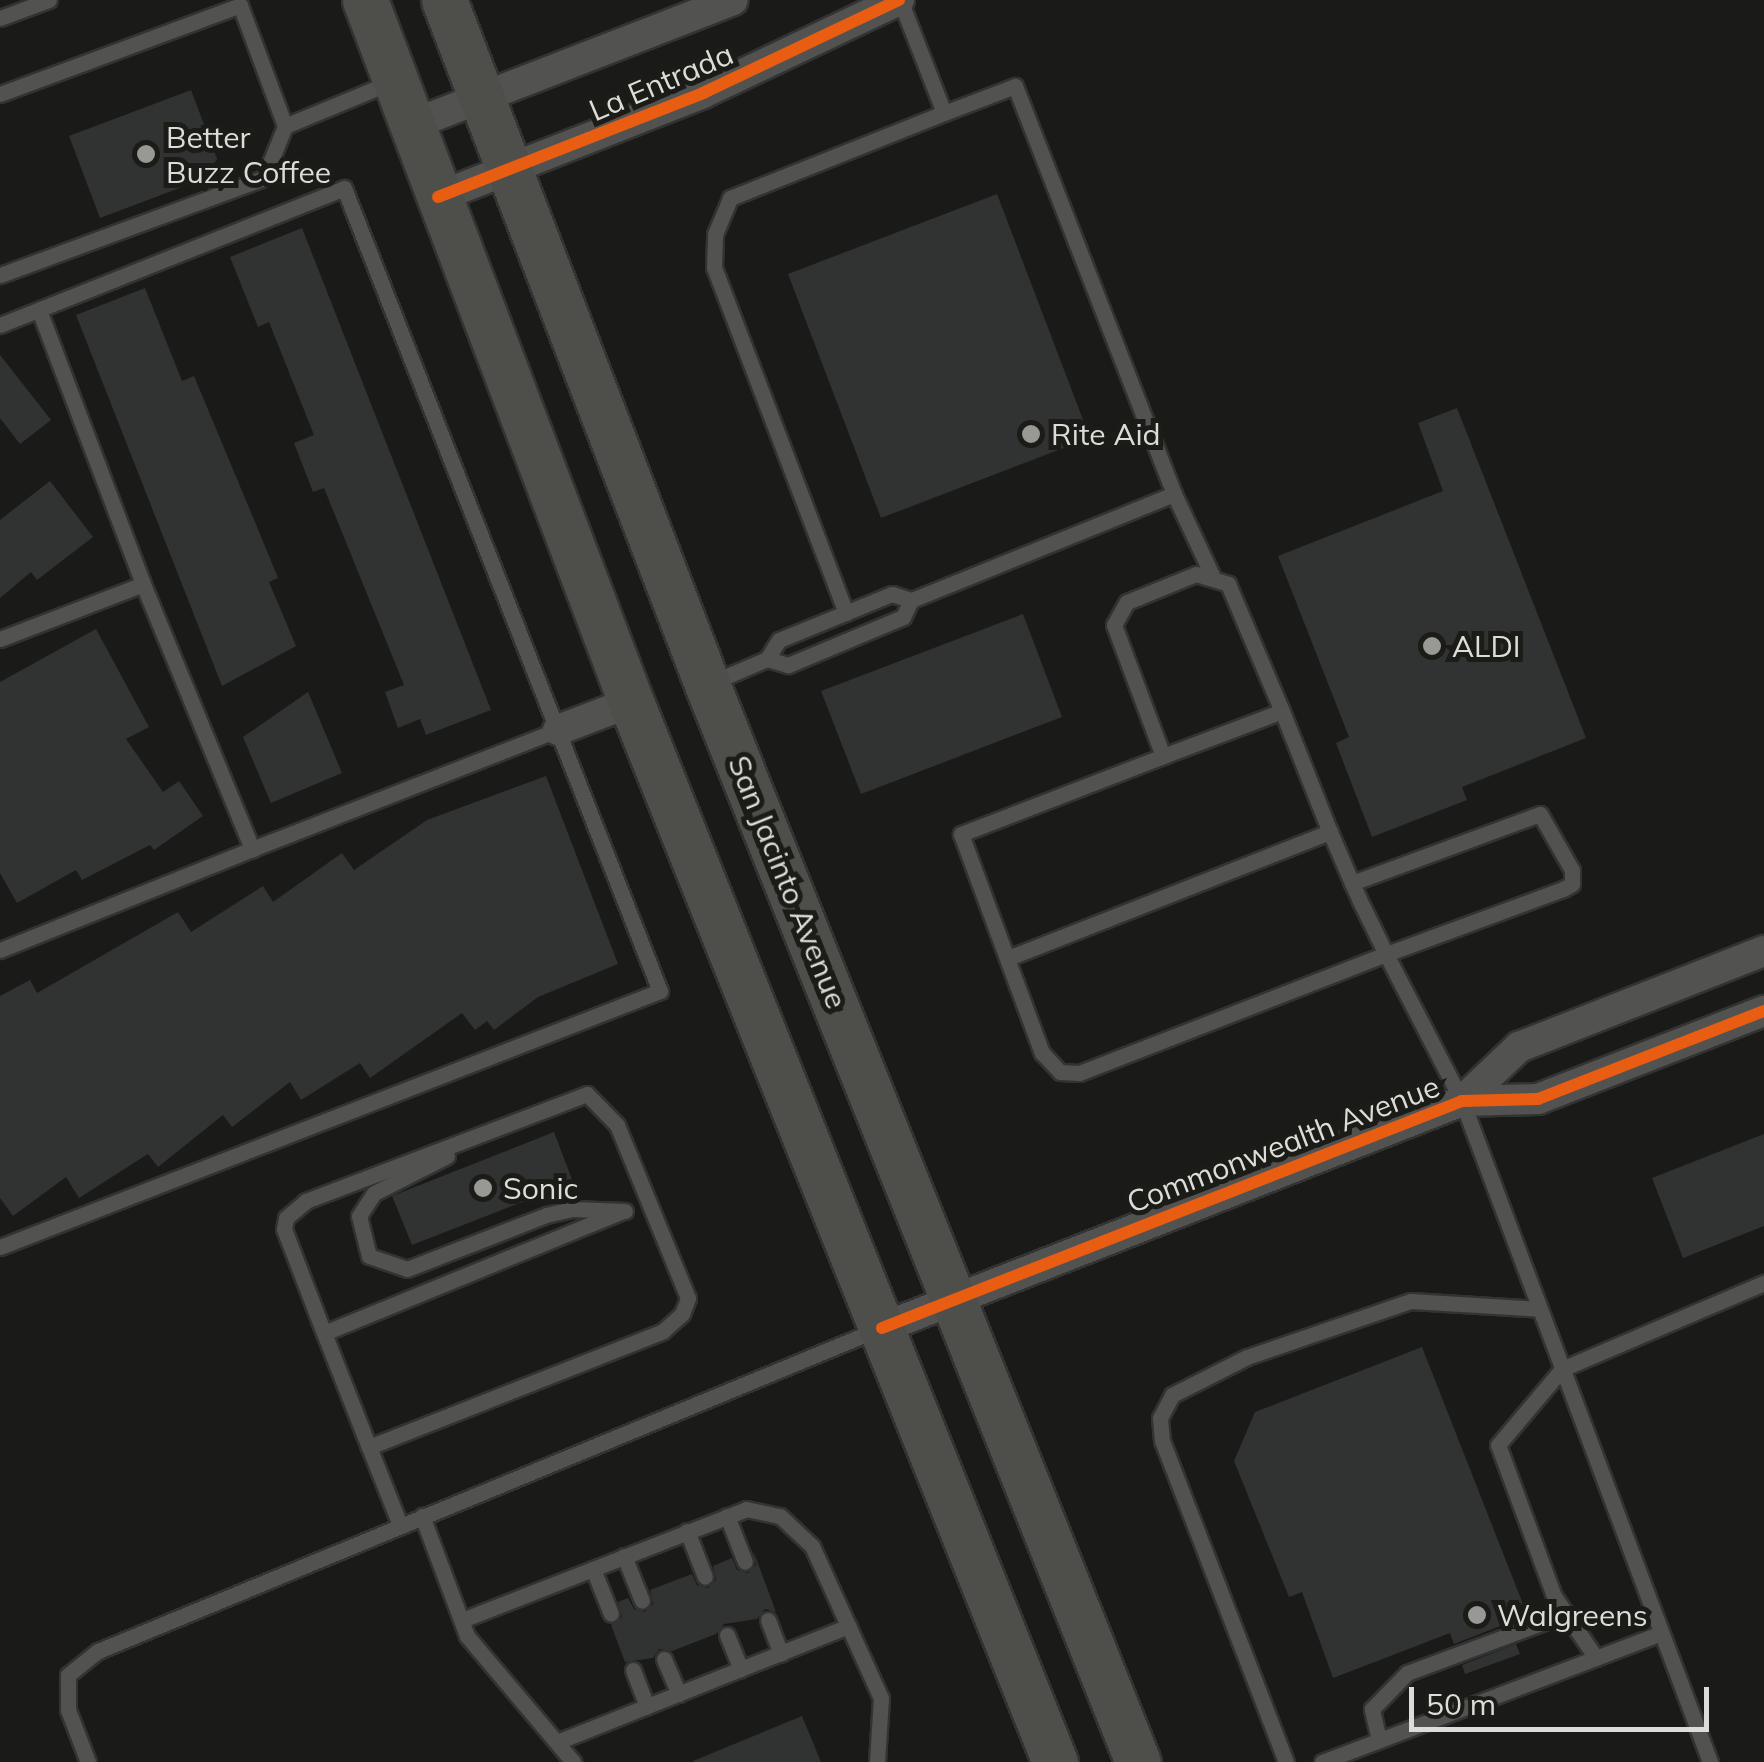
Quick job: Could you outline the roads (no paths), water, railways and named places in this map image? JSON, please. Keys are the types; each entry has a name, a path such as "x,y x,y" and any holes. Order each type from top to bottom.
{"main road":[{"path":"365,0 631,702 1056,1762"},
{"name":"San Jacinto Avenue","path":"444,0 707,684 1138,1762"}],"street":[{"name":"La Entrada","path":"412,124 733,0"},
{"name":"La Entrada","path":"438,197 703,94 899,0"},
{"path":"558,730 631,702"},
{"name":"Commonwealth Avenue","path":"1462,1102 1519,1047 1764,951"},
{"name":"Commonwealth Avenue","path":"882,1328 1462,1102 1538,1099 1764,1011"}],"lane":[{"path":"0,18 49,0"},
{"path":"899,0 944,114"},
{"path":"0,94 238,3 285,126 264,178 0,275"},
{"path":"285,126 395,81"},
{"path":"846,613 714,268 715,234 730,198 1016,86 1174,494 1212,576"},
{"path":"0,325 344,188 660,991 0,1247"},
{"path":"39,310 143,584 252,848"},
{"path":"768,660 779,640 892,594 911,600 1174,494"},
{"path":"1163,756 1114,625 1127,602 1196,574 1212,576 1228,584 1352,883 1462,1102 1710,1762"},
{"path":"0,639 143,584"},
{"path":"707,684 768,660 788,665 903,617 911,600"},
{"path":"1282,711 961,834 1050,1066 1079,1073 1572,884 1548,819 1527,814 1352,883"},
{"path":"0,950 558,730"},
{"path":"1008,958 1330,832"},
{"path":"369,1447 663,1332 682,1314 688,1298 648,1201 607,1108 587,1094 306,1201 284,1229 324,1333 369,1447 400,1525"},
{"path":"527,1117 374,1193 359,1216 369,1256 406,1269 546,1215 573,1208 625,1211"},
{"path":"324,1333 648,1201"},
{"path":"1596,1658 1566,1614 1498,1445 1562,1369 1764,1283"},
{"path":"1286,1762 1162,1441 1160,1418 1172,1395 1248,1357 1410,1301 1540,1308"},
{"path":"88,1762 68,1710 68,1675 98,1651 882,1328"},
{"path":"462,1620 746,1509 780,1516 812,1546 881,1698 877,1762"},
{"path":"422,1516 467,1636 573,1762"},
{"path":"727,1516 745,1562"},
{"path":"687,1531 705,1576"},
{"path":"624,1556 642,1602"},
{"path":"593,1569 610,1614"},
{"path":"1379,1740 1372,1709 1408,1673 1566,1614"},
{"path":"768,1620 781,1654"},
{"path":"557,1742 848,1626"},
{"path":"1322,1762 1661,1633"},
{"path":"728,1634 741,1669"},
{"path":"664,1659 678,1694"},
{"path":"633,1670 647,1706"}],"place":[{"name":"Better Buzz Coffee","path":"146,154"},
{"name":"Rite Aid","path":"1031,434"},
{"name":"ALDI","path":"1432,646"},
{"name":"Sonic","path":"483,1188"},
{"name":"Walgreens","path":"1477,1615"}]}
